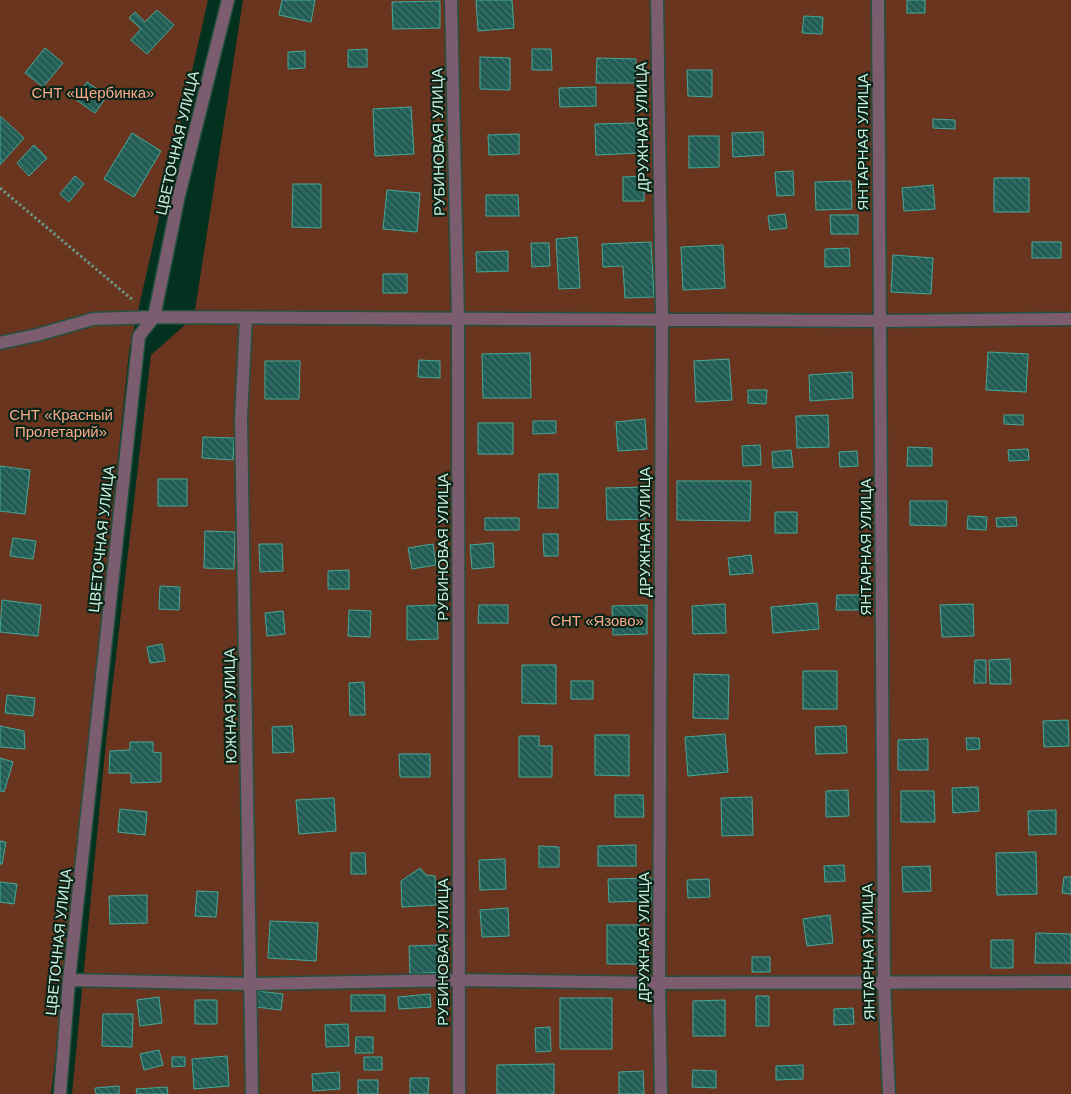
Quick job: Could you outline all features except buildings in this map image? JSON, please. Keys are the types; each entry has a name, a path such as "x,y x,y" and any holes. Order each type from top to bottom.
{"street":[{"name":"РУБИНОВАЯ УЛИЦА","path":"452,0 458,318 459,1094"},
{"name":"ДРУЖНАЯ УЛИЦА","path":"657,0 662,318 659,983 661,1094"},
{"name":"ЯНТАРНАЯ УЛИЦА","path":"878,0 884,983 889,1094"},
{"name":"ЦВЕТОЧНАЯ УЛИЦА","path":"60,1094 69,980 140,336 154,317 179,195 227,1"},
{"path":"0,343 93,319 154,317 1071,319"},
{"name":"ЮЖНАЯ УЛИЦА","path":"246,318 241,418 252,1094"},
{"path":"69,980 251,984 458,980 659,983 1071,982"}],"path":[{"path":"0,188 154,317"}],"green space":[{"path":"0,0 208,0 129,351 51,1094 0,1094"},
{"name":"СНТ «Язово»","path":"243,0 1071,0 1071,1094 72,1094 106,742 151,355 194,317"}],"park label":[{"name":"СНТ «Щербинка»","path":"93,92"},
{"name":"СНТ «Красный Пролетарий»","path":"61,422"}]}
